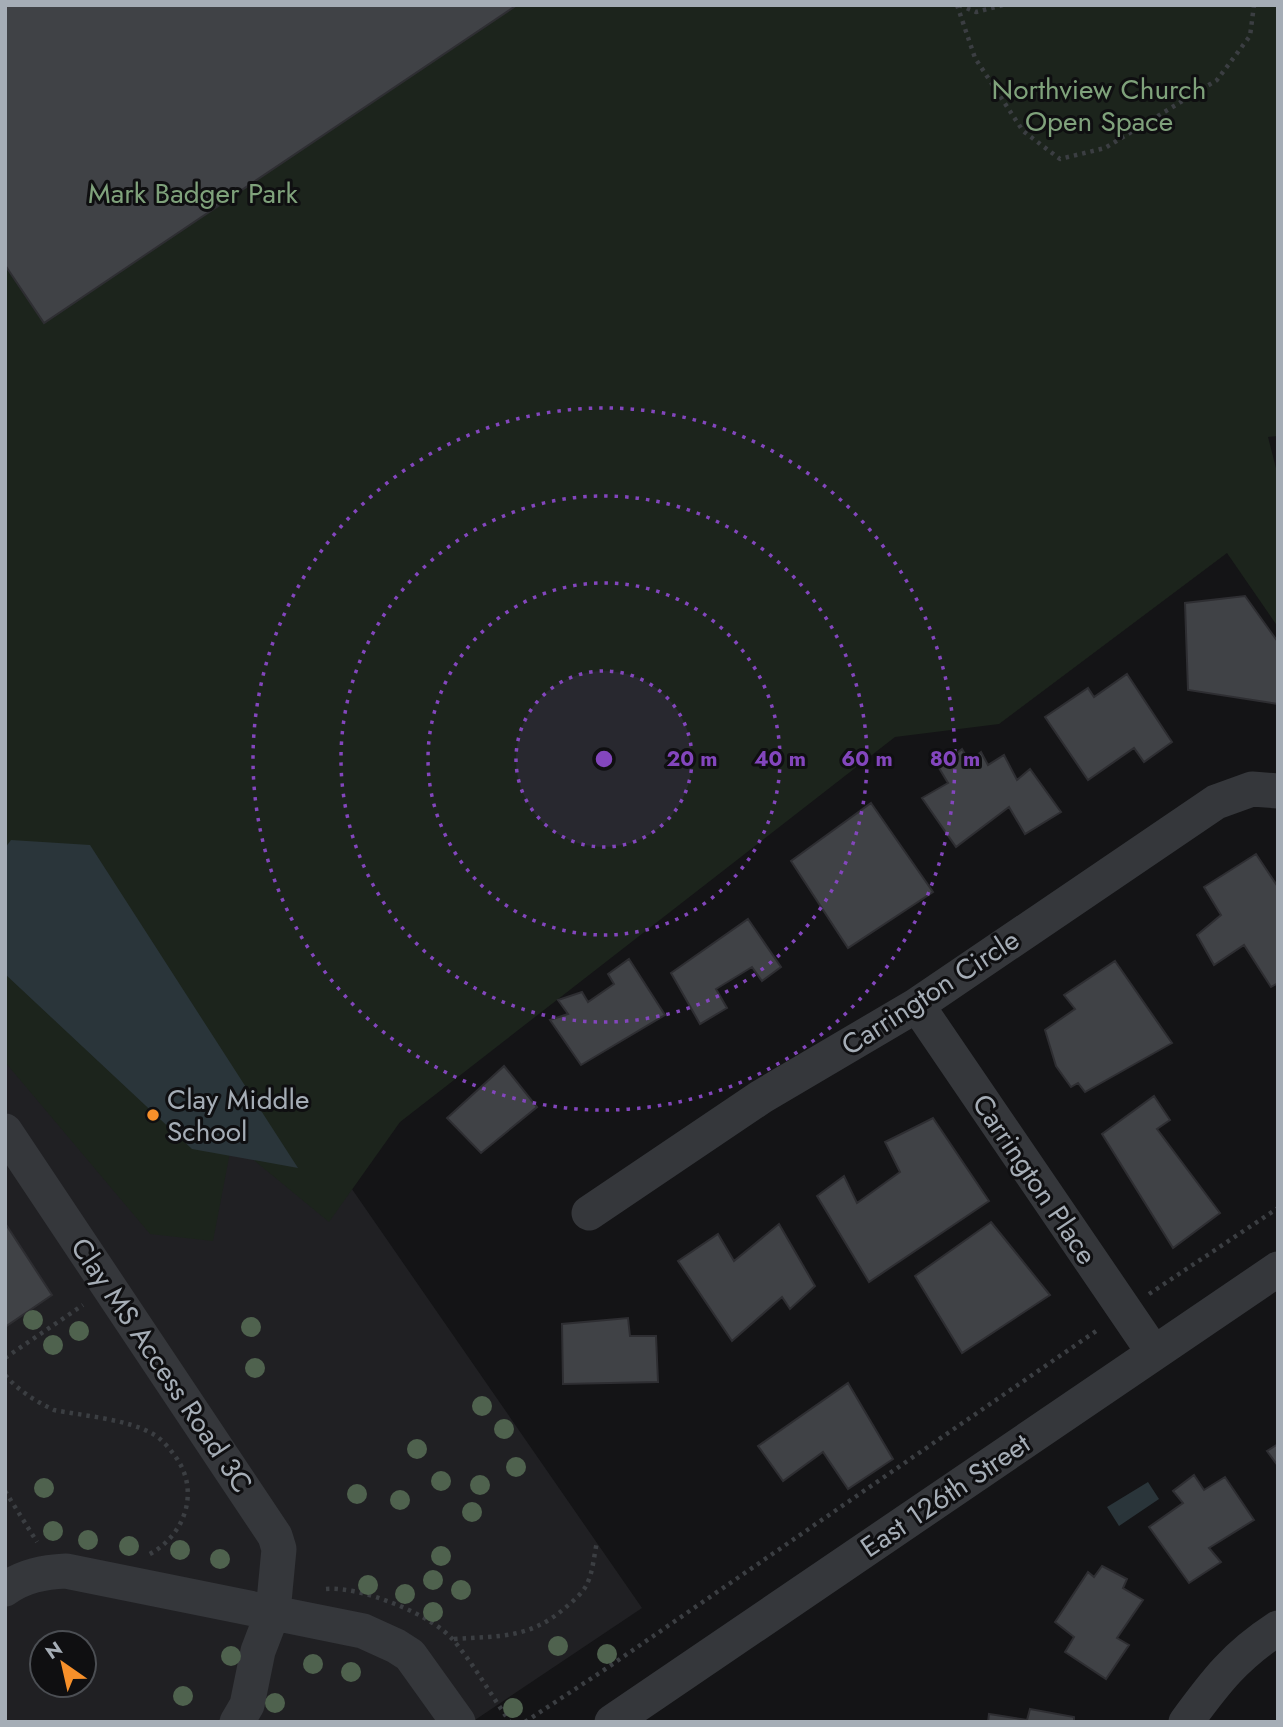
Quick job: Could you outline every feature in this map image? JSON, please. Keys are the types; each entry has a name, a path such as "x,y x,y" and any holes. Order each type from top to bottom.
{"street":[{"name":"Carrington Circle","path":"589,1213 761,1097 917,1004 1216,802 1252,789 1278,791"},
{"name":"Carrington Place","path":"917,1004 1154,1353"},
{"name":"Clay MS Access Road 3C","path":"5,1131 275,1536 279,1549 273,1612 261,1641 247,1705 237,1722"},
{"name":"East 126th Street","path":"612,1722 1278,1269"},
{"path":"5,1589 29,1576 66,1571 363,1631 397,1646 410,1655 458,1722"},
{"path":"1186,1722 1216,1680 1248,1648 1278,1628"}],"path":[{"path":"958,5 976,12 1003,5"},
{"path":"958,5 975,58 1023,131 1060,159 1105,148 1217,80 1250,36 1254,5"},
{"path":"525,1722 1278,1208"},
{"path":"5,1358 92,1299"},
{"path":"5,1375 34,1400 54,1410 137,1427 155,1434 179,1461 187,1477 188,1486 189,1498 185,1516 165,1545 138,1560"},
{"path":"5,1491 41,1549"},
{"path":"453,1639 496,1638 531,1629 551,1620 575,1599 587,1584 597,1542"}],"shaded area":[{"name":"Clay Middle School","path":"5,688 642,1608 472,1722 5,1722"},
{"path":"11,840 90,845 298,1168 192,1149 5,974 5,848"},
{"path":"1148,1482 1159,1499 1119,1526 1107,1507"}],"green space":[{"path":"5,5 1278,5 1278,436 1268,437 1278,476 1278,627 1227,553 999,724 895,737 400,1122 329,1222 232,1142 213,1241 150,1234 5,1062"}],"building":[{"path":"5,5 517,5 44,323 5,265"},
{"path":"1245,596 1278,642 1278,704 1188,690 1185,603"},
{"path":"1127,674 1172,742 1144,762 1134,748 1088,780 1045,717 1088,688 1094,697"},
{"path":"962,749 969,761 981,752 988,765 1004,755 1017,780 1030,769 1061,812 1025,834 1009,807 956,847 922,798 948,783 939,768"},
{"path":"871,803 933,892 848,948 791,861"},
{"path":"1256,854 1278,887 1278,983 1271,987 1244,945 1214,965 1197,935 1221,915 1204,887"},
{"path":"748,919 781,967 762,981 752,967 716,989 727,1008 700,1024 671,973"},
{"path":"629,959 665,1015 581,1065 550,1020 568,1014 558,1000 582,992 588,1002 614,984 608,974"},
{"path":"1115,961 1172,1043 1085,1092 1078,1083 1071,1087 1056,1066 1045,1030 1075,1009 1064,995"},
{"path":"504,1066 537,1107 481,1153 447,1118"},
{"path":"1154,1096 1170,1120 1157,1129 1220,1213 1173,1248 1102,1134"},
{"path":"933,1118 989,1201 869,1282 817,1196 844,1176 857,1203 900,1172 885,1142"},
{"path":"991,1222 1050,1295 962,1353 915,1276"},
{"path":"5,1223 52,1295 5,1327"},
{"path":"779,1224 815,1286 790,1309 782,1297 732,1341 678,1261 718,1234 734,1261"},
{"path":"628,1318 630,1336 656,1336 658,1382 563,1384 562,1324"},
{"path":"848,1383 893,1459 848,1489 823,1452 783,1481 758,1446"},
{"path":"1278,1444 1278,1466 1267,1451"},
{"path":"1194,1475 1204,1490 1225,1477 1254,1520 1209,1548 1221,1562 1189,1583 1149,1527 1183,1503 1173,1491"},
{"path":"1102,1566 1127,1579 1123,1588 1143,1600 1117,1638 1129,1645 1106,1679 1065,1652 1074,1637 1055,1622 1088,1572 1094,1577"},
{"path":"1030,1709 1074,1717 1074,1722 988,1722 989,1714 1027,1720"}],"place":[{"name":"Clay Middle School","path":"153,1115"}],"park label":[{"name":"Northview Church Open Space","path":"1099,105"},
{"name":"Mark Badger Park","path":"193,193"}]}
